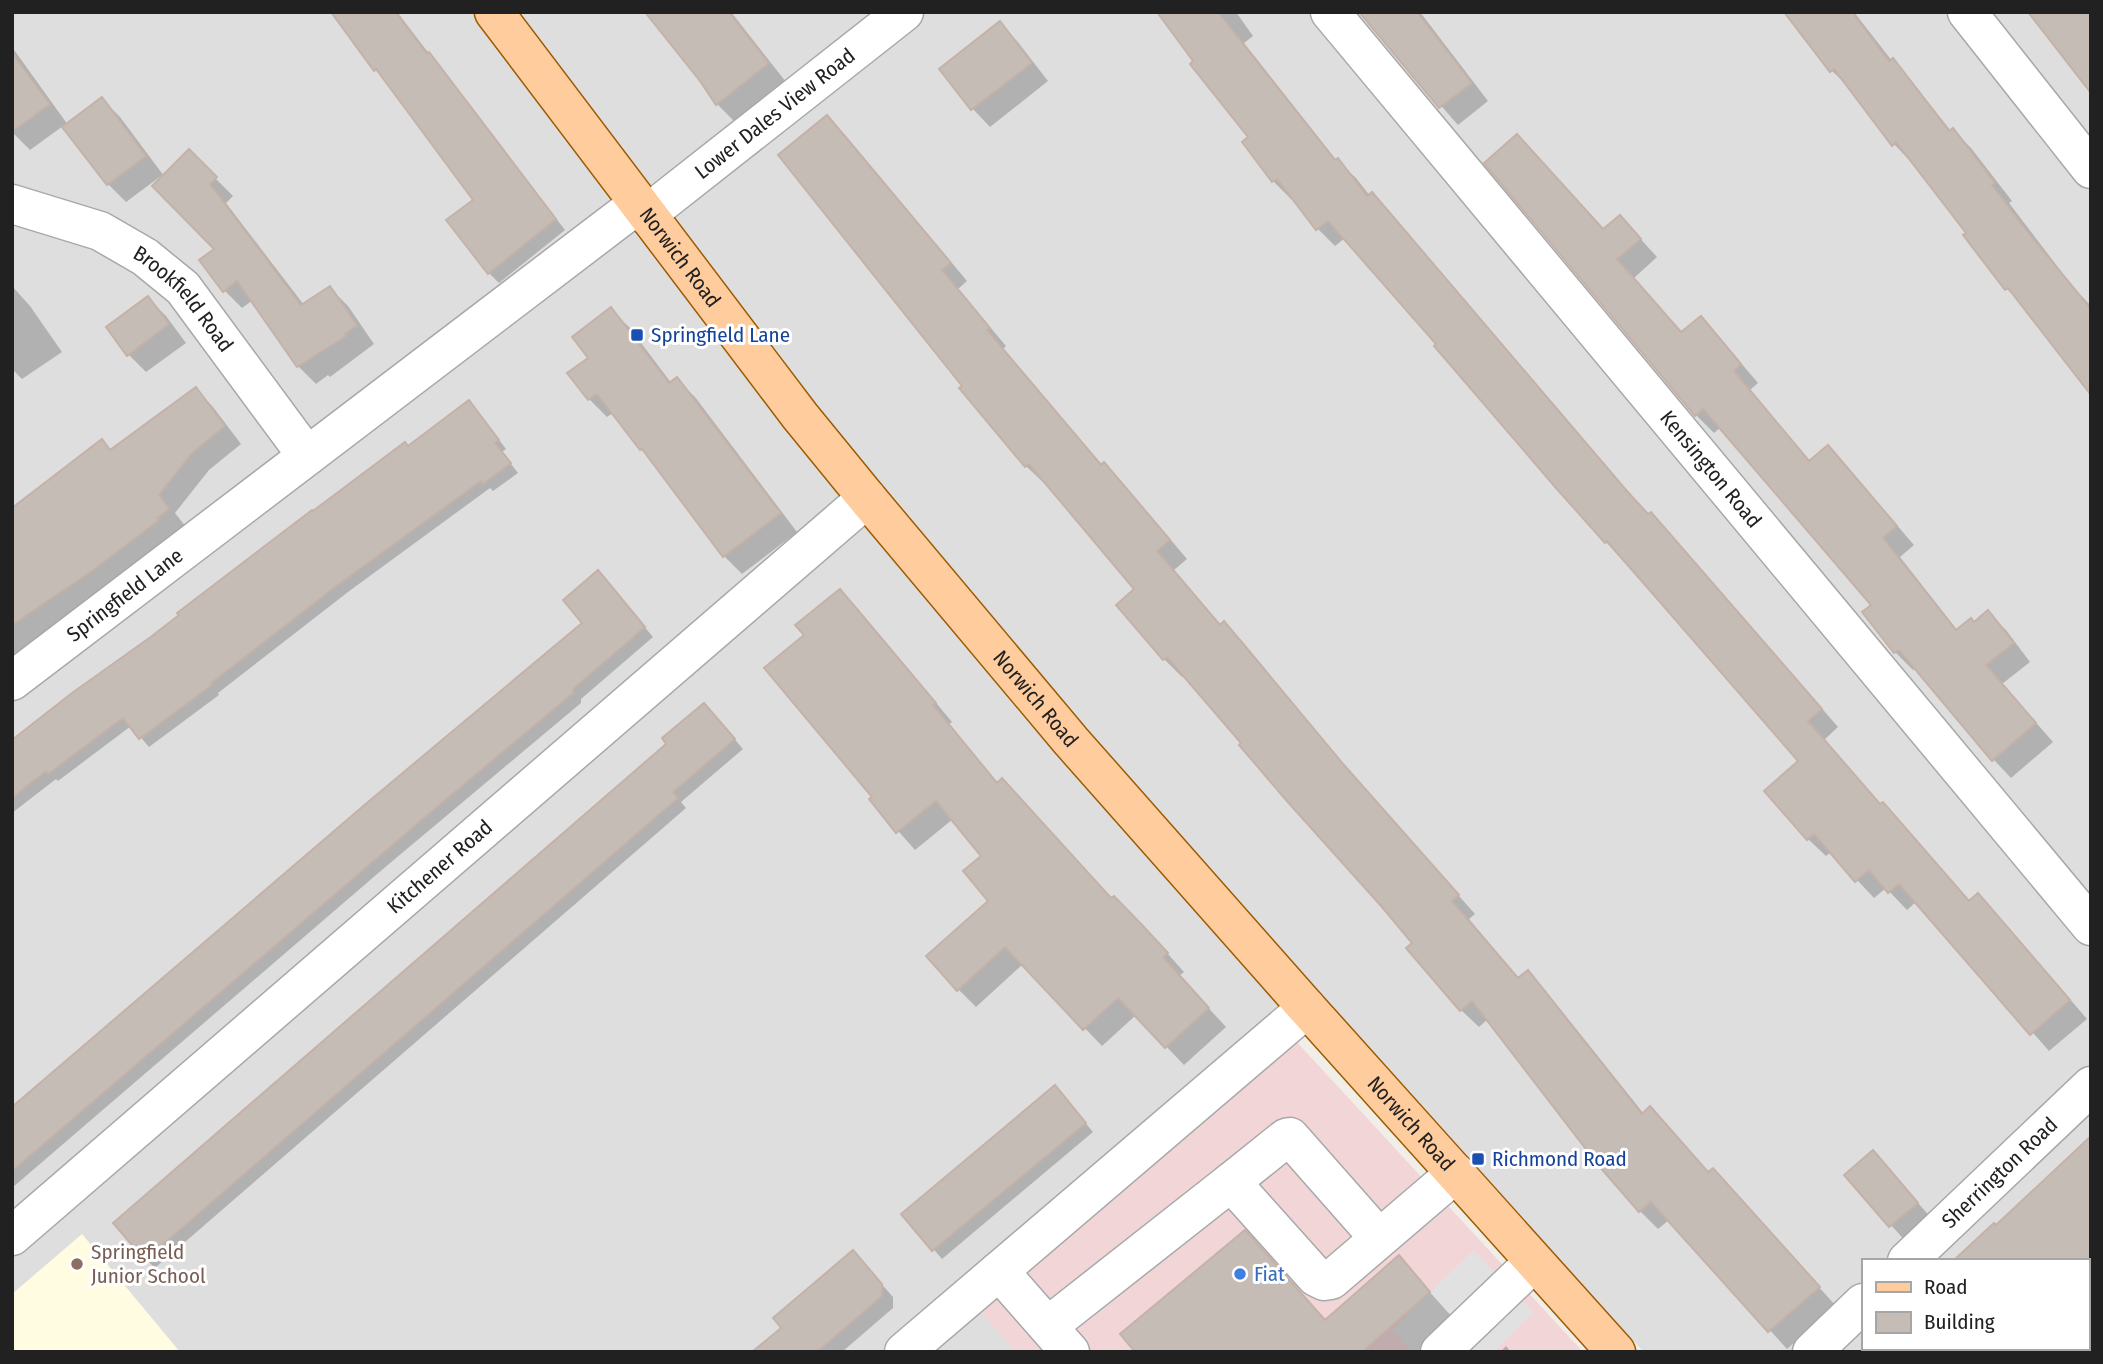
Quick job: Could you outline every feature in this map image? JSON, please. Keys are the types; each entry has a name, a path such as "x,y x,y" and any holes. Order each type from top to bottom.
{"main road":[{"name":"Norwich Road","path":"494,12 800,416 867,498 1071,741 1616,1352"}],"street":[{"name":"Lower Dales View Road","path":"642,210 904,12"},
{"name":"Kensington Road","path":"1330,12 2091,926"},
{"path":"1967,12 2091,169"},
{"name":"Brookfield Road","path":"12,204 100,231 145,257 183,288 307,456"},
{"name":"Springfield Lane","path":"12,681 307,456 642,210"},
{"name":"Kitchener Road","path":"12,1236 867,498"},
{"path":"904,1352 1307,1008"},
{"name":"Sherrington Road","path":"1909,1259 2091,1086"},
{"path":"999,1271 1059,1339 1231,1182 1290,1137 1379,1238"},
{"path":"1231,1182 1316,1278 1324,1282 1331,1280 1456,1173"},
{"path":"1440,1352 1534,1262"},
{"path":"1812,1352 1862,1304"}],"shaded area":[{"path":"12,12 2091,12 2091,1352 1644,1352 1328,1013 975,1305 1016,1352 12,1352"},
{"path":"1294,1039 1583,1352 1016,1352 975,1305"},
{"name":"Springfield Junior School","path":"82,1234 180,1352 12,1352 12,1294"},
{"path":"1474,1250 1534,1313 1493,1352 1412,1352 1391,1330"}],"building":[{"path":"331,12 396,12 556,219 488,274 446,220 473,200"},
{"path":"645,12 729,12 769,63 716,105"},
{"path":"1157,12 1218,12 1335,160 1338,158 1367,196 1372,192 1626,490 1648,514 1651,512 1822,709 1808,721 1969,901 1978,893 2070,1000 2030,1035 1899,884 1888,893 1869,870 1855,882 1814,834 1807,840 1764,791 1798,761 1607,541 1605,543 1556,488 1434,346 1436,344 1328,221 1316,230 1277,179 1272,182 1242,142 1248,137 1190,64 1193,61"},
{"path":"1359,12 1417,12 1472,83 1439,108"},
{"path":"1784,12 1852,12 1889,61 1893,58 1949,131 1953,128 1995,183 1992,185 2026,230 2091,309 2091,395 2008,288 2005,290 1963,235 1966,233 1896,142 1892,146 1834,69 1830,72"},
{"path":"2028,12 2091,12 2091,93"},
{"path":"1000,21 1032,63 971,110 939,69"},
{"path":"12,53 50,104 12,132"},
{"path":"102,97 146,156 107,185 62,127"},
{"path":"827,115 951,263 942,270 990,328 987,330 1101,465 1104,462 1170,540 1157,551 1220,625 1224,621 1344,765 1459,895 1452,901 1518,978 1528,970 1642,1114 1650,1106 1708,1172 1713,1168 1820,1287 1768,1332 1651,1202 1639,1212 1599,1166 1472,1001 1460,1011 1406,948 1412,943 1382,907 1286,800 1167,657 1163,660 1116,605 1134,589 1029,464 1025,467 959,388 962,386 778,155"},
{"path":"1517,134 1603,229 1620,215 1641,239 1617,259 1681,332 1701,316 1741,364 1734,371 1809,461 1828,445 1897,526 1883,538 1956,630 1971,618 1974,622 1988,610 2014,643 1986,665 2036,723 1992,761 1899,650 1894,653 1862,612 1871,605 1703,409 1695,416 1484,163"},
{"path":"189,149 217,177 210,184 301,305 330,286 357,325 345,334 346,336 297,367 237,281 223,292 199,260 214,249 152,186"},
{"path":"148,296 169,324 127,356 106,327"},
{"path":"611,307 669,383 677,377 781,513 723,557 597,394 588,400 567,373 588,358 572,337"},
{"path":"196,387 225,426 192,453 159,495 169,509 157,518 159,520 92,571 12,625 12,508 102,439 110,450"},
{"path":"469,400 499,440 495,443 511,463 483,484 481,481 339,584 139,739 123,718 12,798 12,740 152,636 179,615 177,613 312,510 405,442 408,446"},
{"path":"598,570 645,627 573,689 573,693 12,1171 12,1107 582,623 563,600"},
{"path":"840,589 936,703 933,705 997,783 1002,778 1111,898 1114,896 1142,925 1168,953 1163,957 1209,1008 1165,1048 1118,998 1083,1030 1005,947 957,991 926,956 988,901 963,871 981,856 936,801 896,833 869,799 872,797 764,668 804,635 795,625"},
{"path":"704,703 735,739 673,792 678,798 145,1260 113,1223 666,744 662,738"},
{"path":"1055,1085 1086,1123 932,1251 901,1214"},
{"path":"2091,1136 2091,1261 1955,1259 1994,1223 1996,1225"},
{"path":"1873,1150 1918,1203 1889,1227 1844,1175"},
{"name":"Fiat","path":"1245,1230 1325,1320 1399,1255 1430,1292 1362,1352 1135,1352 1120,1334"},
{"path":"853,1250 882,1284 882,1296 817,1352 752,1352 781,1328 773,1318"}],"place":[{"name":"Springfield Lane","path":"637,335"},
{"name":"Richmond Road","path":"1478,1159"},
{"name":"Springfield Junior School","path":"77,1264"},
{"name":"Fiat","path":"1240,1274"}]}
